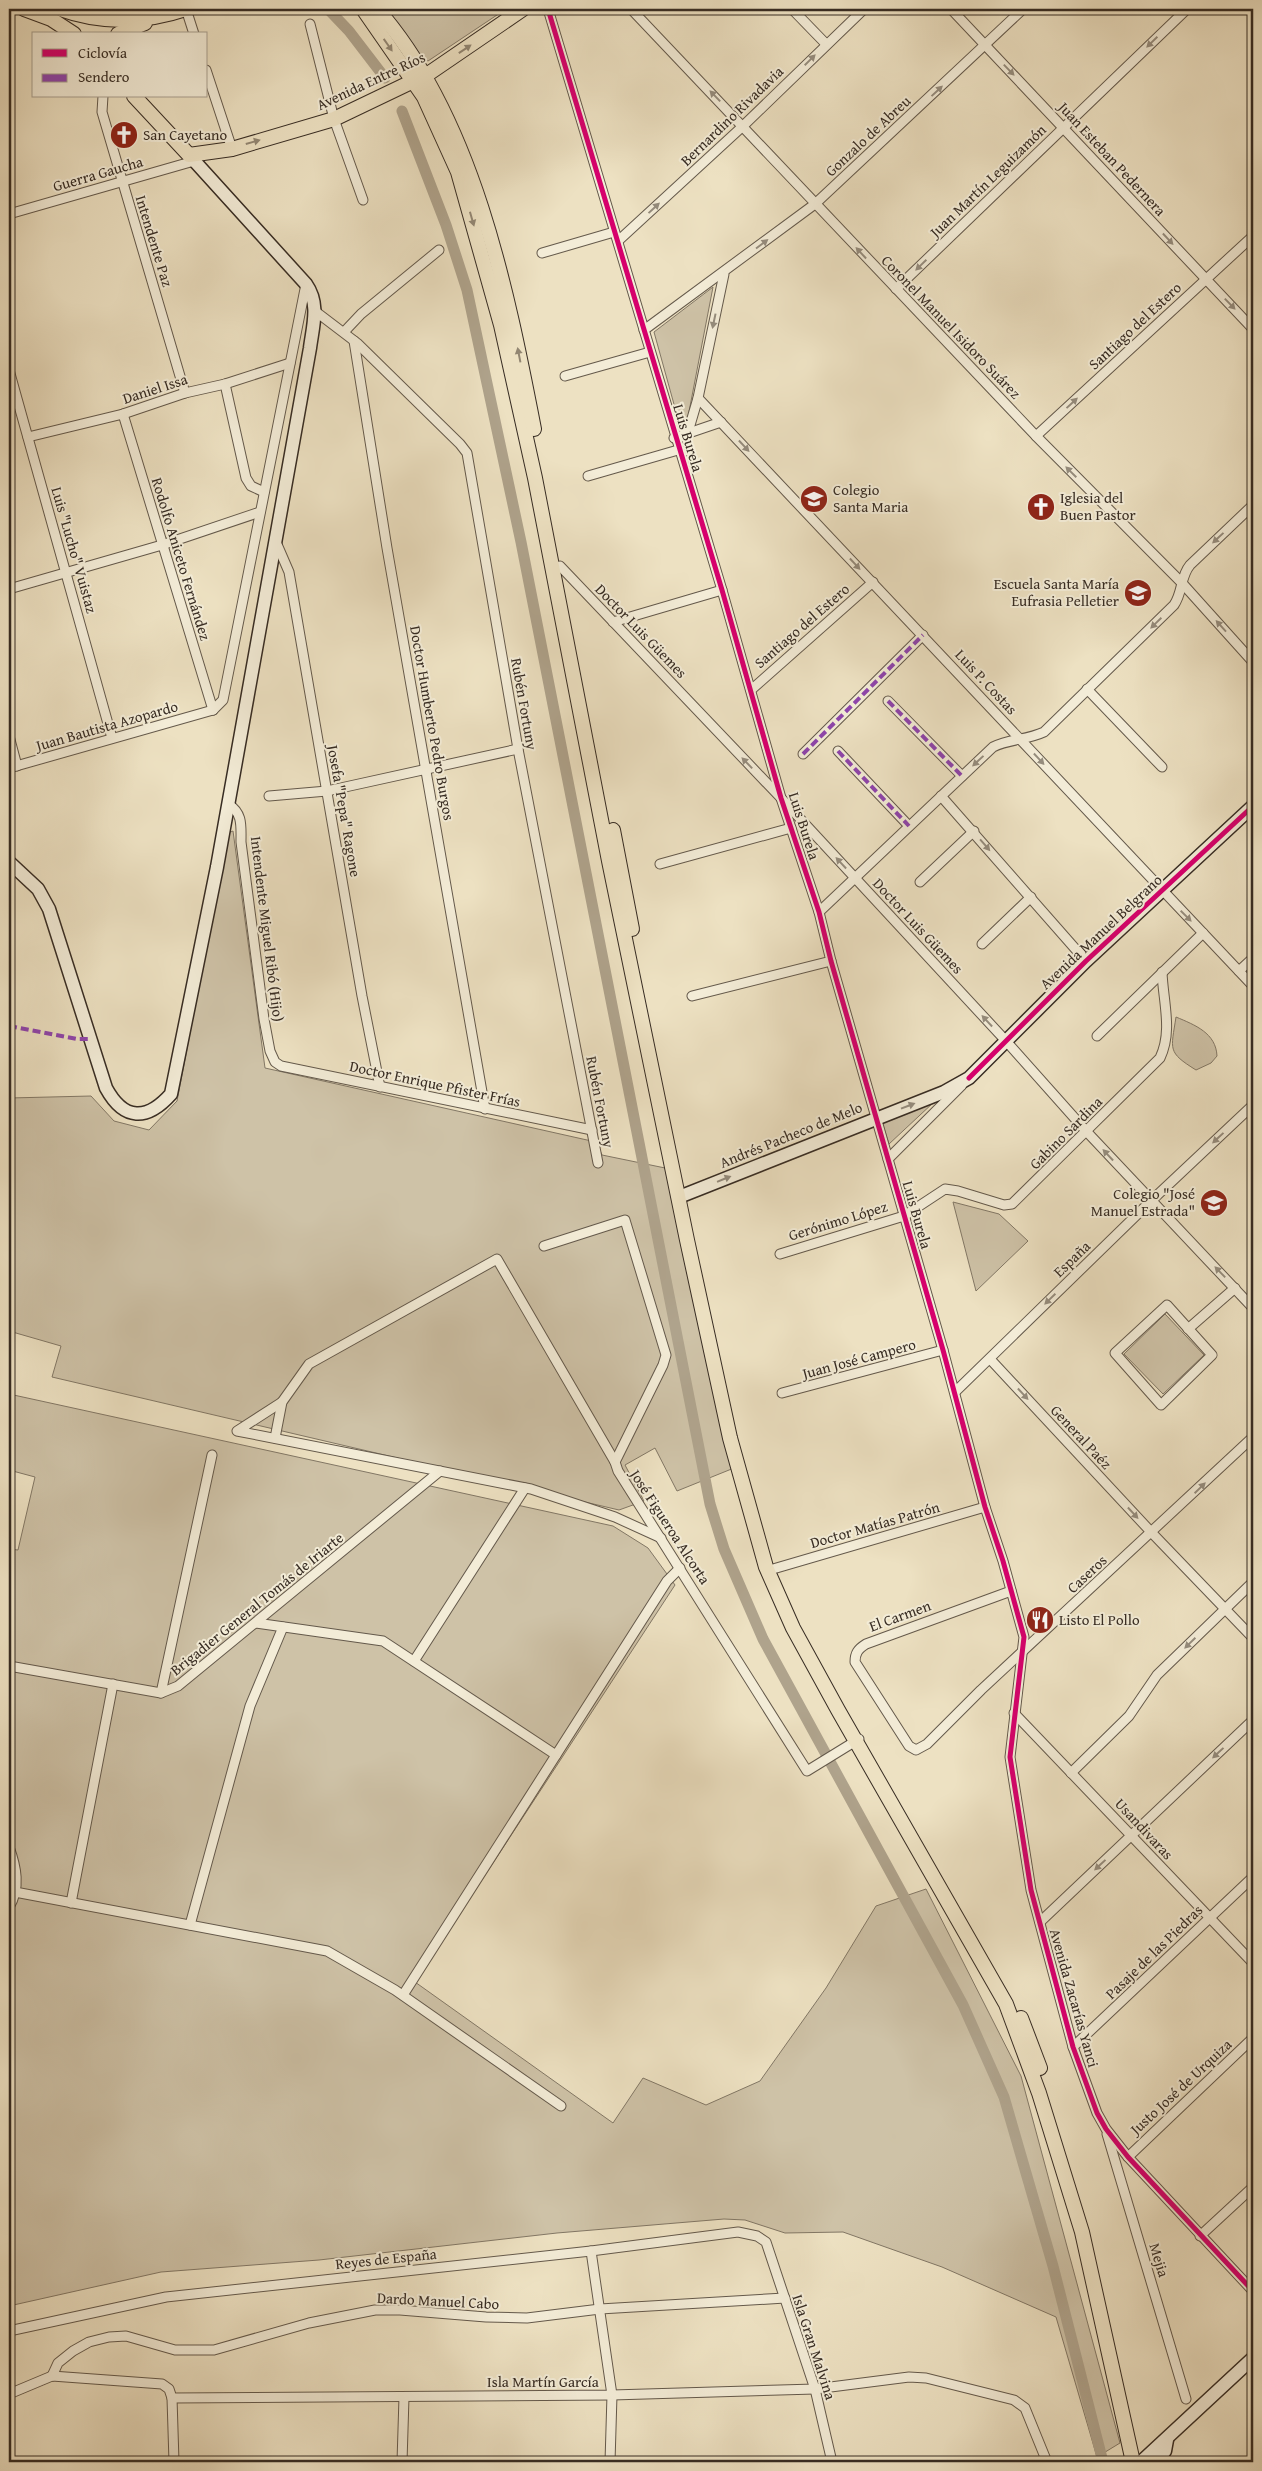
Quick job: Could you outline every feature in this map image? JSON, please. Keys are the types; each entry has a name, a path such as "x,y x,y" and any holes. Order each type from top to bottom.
{"main road":[{"path":"24,9 51,19 71,32"},
{"path":"60,9 80,16 108,20 165,16"},
{"path":"123,32 186,9"},
{"path":"363,9 419,78 468,170 492,245 513,323 681,1196 730,1438 766,1567 793,1628 1018,2010 1032,2045 1083,2213 1138,2462 1157,2445 1167,2440 1253,2358"},
{"path":"377,9 418,63 419,78 424,97 458,172 502,325 535,478 609,861 681,1196 760,1530 772,1569 811,1651 858,1739"},
{"name":"Avenida Entre Ríos","path":"191,158 232,149 334,119 419,78 523,9"},
{"path":"9,862 38,889 50,909 106,1088 114,1102 125,1111 137,1114 151,1112 160,1107 171,1094 228,804 276,542 315,311 312,293 306,284 136,98"},
{"name":"Avenida Manuel Belgrano","path":"969,1078 1086,961 1253,806"},
{"name":"Andrés Pacheco de Melo","path":"681,1196 944,1092 969,1078"},
{"path":"1156,2462 1165,2450 1167,2440"}],"street":[{"path":"186,9 193,32"},
{"name":"Luis Burela","path":"548,9 644,330 674,438 722,590 781,798 819,912 831,961 955,1392 985,1507 1024,1637 1022,1654"},
{"name":"Coronel Manuel Isidoro Suárez","path":"631,9 896,290 1182,584 1253,662"},
{"path":"792,9 826,44"},
{"name":"Bernardino Rivadavia","path":"542,253 616,236 743,126 864,9"},
{"name":"Juan Esteban Pedernera","path":"951,9 1253,328"},
{"name":"Gonzalo de Abreu","path":"644,330 724,274 815,204 1023,9"},
{"name":"Juan Martín Leguizamón","path":"896,290 1187,9"},
{"path":"310,24 334,119 363,200"},
{"path":"208,76 232,149"},
{"name":"Intendente Paz","path":"103,98 102,112 185,393"},
{"name":"Guerra Gaucha","path":"9,214 122,182 191,158"},
{"name":"Santiago del Estero","path":"1036,436 1253,236"},
{"path":"344,332 362,314 439,250"},
{"path":"688,432 698,398 724,274"},
{"path":"213,710 222,700 306,284"},
{"name":"Rubén Fortuny","path":"315,311 354,341 467,453 518,749 598,1164"},
{"name":"Doctor Humberto Pedro Burgos","path":"354,341 387,548 486,1109"},
{"path":"566,376 650,352"},
{"name":"Daniel Issa","path":"28,437 123,414 185,393 225,384 290,363"},
{"name":"Luis \"Lucho\" Vuistaz","path":"9,370 112,738"},
{"path":"225,384 246,478 251,486 264,492"},
{"name":"Luis P. Costas","path":"698,398 1253,986"},
{"name":"Rodolfo Aniceto Fernández","path":"123,414 213,710"},
{"path":"674,438 721,422"},
{"path":"588,476 678,450"},
{"path":"819,912 993,747 1005,741 1033,737 1044,732 1174,605 1180,596 1184,572 1253,505"},
{"path":"9,589 162,545 260,512"},
{"name":"Josefa \"Pepa\" Ragone","path":"276,542 289,572 362,996 380,1087"},
{"name":"Doctor Luis Güemes","path":"560,566 781,798 1006,1041 1087,1132 1253,1308"},
{"name":"Santiago del Estero","path":"751,690 872,582"},
{"path":"613,622 722,590"},
{"path":"803,754 923,635"},
{"path":"1087,689 1162,767"},
{"path":"888,701 962,776"},
{"name":"Juan Bautista Azopardo","path":"13,767 213,710"},
{"path":"9,736 13,767"},
{"path":"269,796 327,791 518,749"},
{"path":"838,751 909,826"},
{"path":"941,796 974,831 1086,961"},
{"name":"Intendente Miguel Ribó (Hijo)","path":"228,804 236,809 241,822 241,842 263,1009 270,1052 275,1062"},
{"path":"660,864 791,828"},
{"path":"920,882 974,831"},
{"path":"982,944 1031,897"},
{"path":"1097,1036 1203,933"},
{"path":"1239,971 1253,958"},
{"path":"692,996 831,961"},
{"name":"Gabino Sardina","path":"904,1216 945,1189 1004,1205 1012,1204 1160,1058 1166,1044 1168,1028 1162,972"},
{"name":"Doctor Enrique Pfister Frías","path":"275,1062 281,1066 592,1130"},
{"name":"Avenida Manuel Belgrano","path":"888,1159 969,1078"},
{"name":"España","path":"955,1392 1151,1201 1253,1105"},
{"name":"Gerónimo López","path":"780,1254 904,1216"},
{"name":"José Figueroa Alcorta","path":"544,1246 625,1220 666,1355 663,1366 615,1462 618,1471 807,1771 858,1739"},
{"path":"615,1462 497,1259 309,1364 282,1402 237,1431 525,1488 615,1517 661,1538"},
{"path":"1188,1328 1235,1288"},
{"path":"1167,1306 1188,1328 1212,1355 1161,1404 1114,1353 1167,1306"},
{"name":"Juan José Campero","path":"782,1393 943,1350"},
{"name":"General Paéz","path":"990,1358 1152,1533 1253,1638"},
{"path":"275,1438 282,1402"},
{"name":"Caseros","path":"916,1750 927,1744 981,1690 1022,1654 1253,1437"},
{"path":"162,1692 212,1455"},
{"name":"Brigadier General Tomás de Iriarte","path":"9,1666 162,1692 178,1686 256,1624 440,1471"},
{"path":"414,1661 525,1488"},
{"name":"Doctor Matías Patrón","path":"772,1569 985,1507"},
{"path":"402,1995 667,1582 680,1568"},
{"path":"1072,1773 1129,1716 1157,1675 1253,1582"},
{"name":"El Carmen","path":"916,1750 909,1746 854,1662 854,1656 866,1644 1011,1591"},
{"path":"256,1624 383,1641 556,1755"},
{"path":"190,1925 250,1706 283,1627"},
{"name":"Avenida Zacarías Yanci","path":"1022,1654 1010,1757 1031,1890 1073,2047 1097,2113 1106,2129 1128,2157 1253,2291"},
{"path":"71,1902 113,1684"},
{"name":"Usandivaras","path":"1014,1713 1253,1963"},
{"path":"1040,1922 1253,1720"},
{"path":"9,1847 16,1865 17,1885 9,1906"},
{"name":"Pasaje de las Piedras","path":"1073,2047 1253,1877"},
{"path":"14,1892 328,1951 402,1995 561,2106"},
{"name":"Justo José de Urquiza","path":"1128,2157 1253,2038"},
{"name":"Mejia","path":"1106,2129 1186,2399"},
{"path":"1200,2236 1253,2187"},
{"name":"Reyes de España","path":"9,2331 166,2297 591,2251 738,2232 757,2236 766,2242"},
{"name":"Isla Gran Malvina","path":"766,2242 815,2389 832,2462"},
{"path":"591,2251 612,2396 610,2462"},
{"name":"Dardo Manuel Cabo","path":"52,2376 58,2363 73,2351 89,2342 109,2337 126,2336 175,2350 214,2350 309,2324 375,2310 527,2318 600,2310 785,2298"},
{"path":"9,2394 52,2376 162,2384 169,2389 172,2398 174,2462"},
{"name":"Isla Martín García","path":"172,2398 612,2396 815,2389 910,2377 926,2378 1014,2400 1026,2408 1047,2462"},
{"path":"402,2462 404,2397"}],"shaded area":[{"path":"387,9 506,9 428,61 421,57"},
{"path":"713,287 687,422 680,426 654,332"},
{"path":"233,831 265,1068 596,1142 602,1155 670,1169 734,1468 677,1491 655,1448 625,1465 644,1501 619,1510 52,1377 61,1346 9,1331 9,1098 91,1096 114,1121 149,1130 177,1101 228,833"},
{"path":"1176,1017 1197,1027 1213,1041 1217,1056 1211,1063 1196,1070 1176,1054 1172,1044"},
{"path":"934,1102 889,1144 881,1119"},
{"path":"953,1202 999,1214 1028,1241 976,1291"},
{"path":"1165,1314 1204,1355 1163,1394 1124,1354"},
{"path":"9,1394 613,1526 648,1548 675,1585 415,1982 613,2123 643,2078 706,2105 760,2081 826,1988 876,1906 926,1889 1021,2076 1120,2443 1097,2457 1056,2317 942,2267 843,2232 785,2233 745,2220 724,2219 557,2233 319,2260 161,2272 9,2306 9,1549 18,1550 35,1477 9,1470"}],"waterway":[{"path":"328,9 349,31 385,78"},
{"path":"402,111 446,225 467,290 521,542 710,1504 724,1549 763,1639 963,2005 1004,2097 1053,2266 1103,2462"}],"marked path":[{"path":"803,754 923,635"},
{"path":"888,701 962,776"},
{"path":"838,751 909,826"},
{"path":"9,1026 77,1039 91,1039"}],"cycle path":[{"path":"548,9 722,590 781,798 819,912 831,961 943,1350 985,1507 1003,1561 1024,1637 1010,1757 1031,1890 1073,2047 1097,2113 1106,2129 1128,2157 1253,2291"},
{"path":"969,1078 1086,961 1253,806"}],"place":[{"name":"San Cayetano","path":"124,135"},
{"name":"Colegio Santa Maria","path":"814,499"},
{"name":"Iglesia del Buen Pastor","path":"1041,507"},
{"name":"Escuela Santa María Eufrasia Pelletier","path":"1138,593"},
{"name":"Colegio \"José Manuel Estrada\"","path":"1214,1203"},
{"name":"Listo El Pollo","path":"1040,1620"}]}
